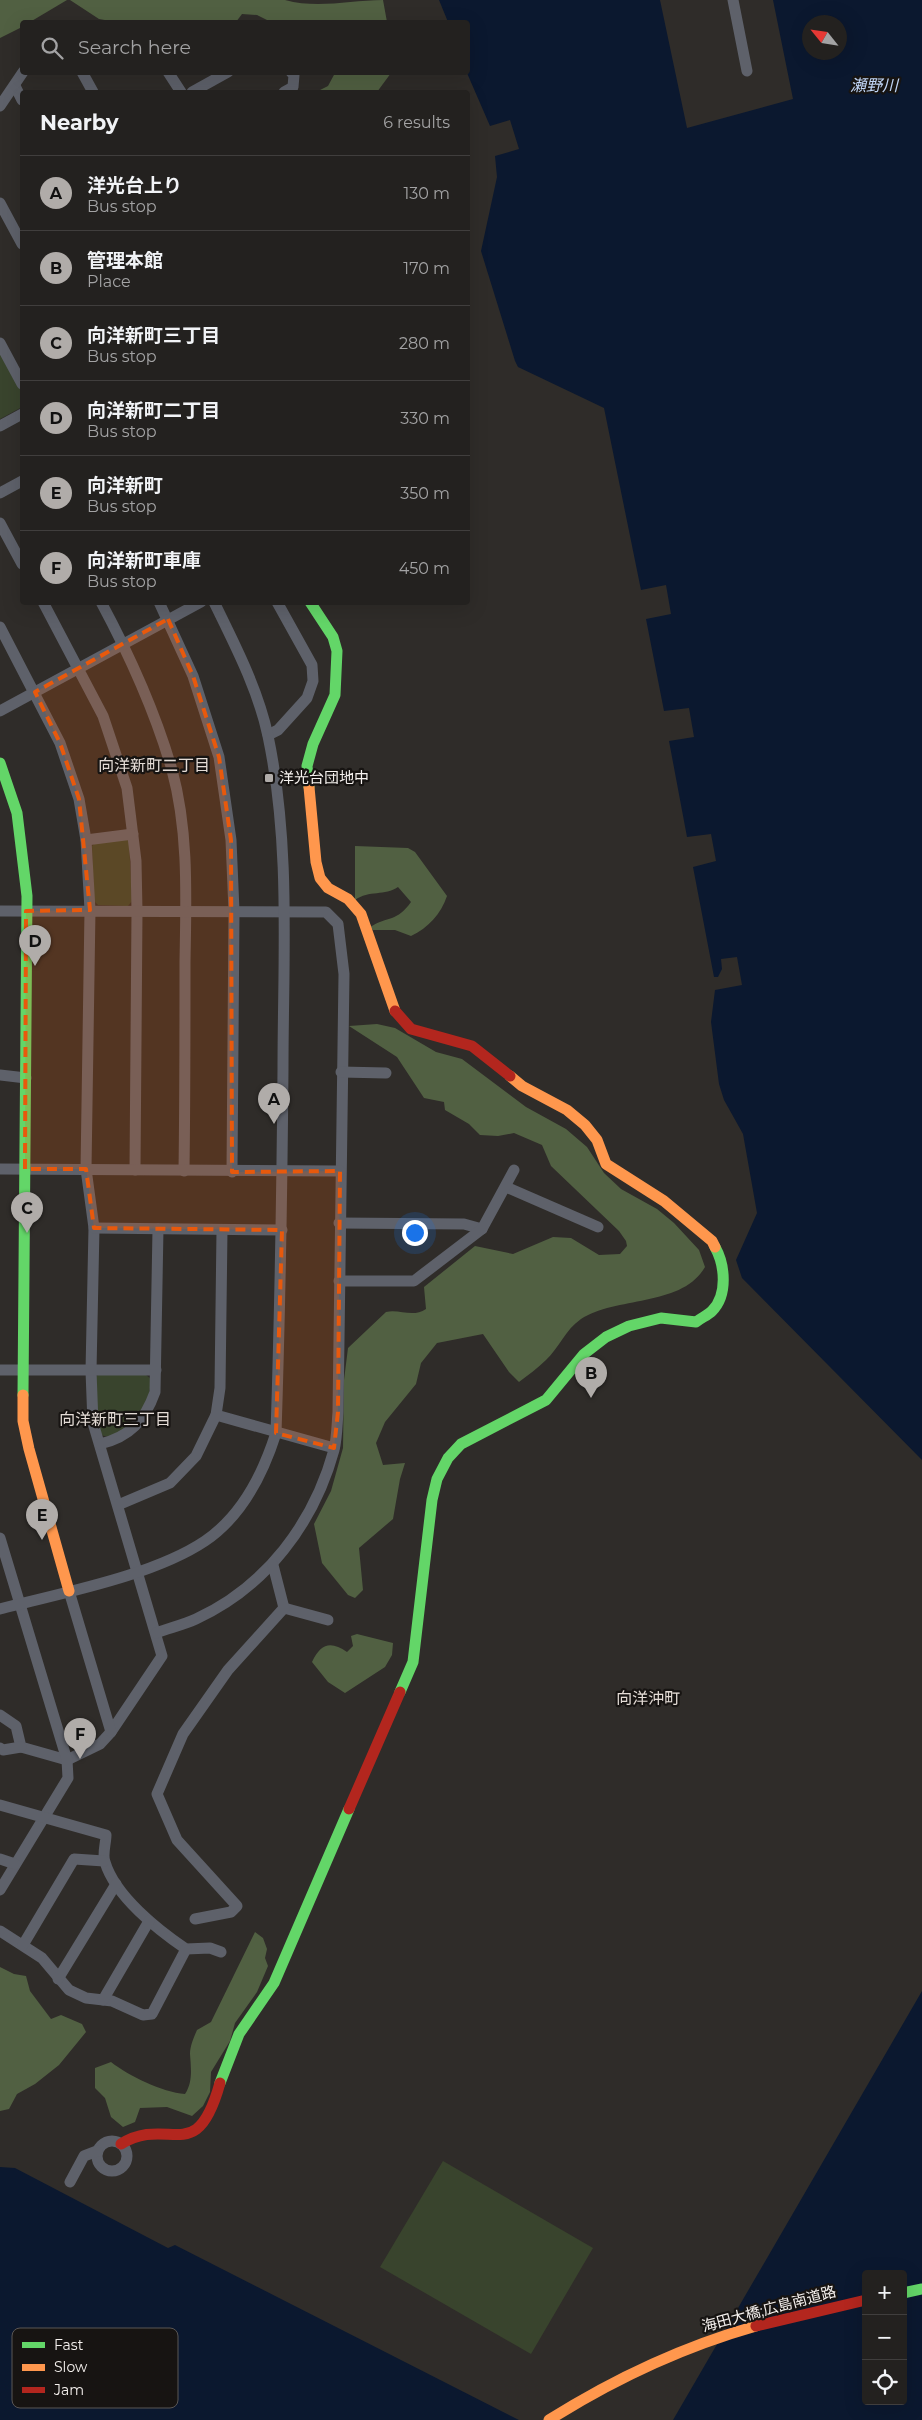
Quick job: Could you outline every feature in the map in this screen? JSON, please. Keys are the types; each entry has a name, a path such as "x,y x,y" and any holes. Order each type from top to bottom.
{"main road":[{"path":"122,2144 138,2135 179,2136 197,2129 208,2118 215,2103 222,2077 246,2021 267,1996 274,1983 413,1662 432,1500 437,1479 448,1458 461,1444 474,1435 546,1400 584,1354 606,1337 629,1326 661,1318 696,1322 713,1310 723,1292 720,1256 712,1241 664,1201 606,1164 597,1140 585,1124 567,1110 522,1086 472,1046 445,1037 419,1033 400,1019 391,1001 361,914 348,900 328,888 320,878 316,862 308,766 313,744 335,696 337,651 333,637 312,605"},
{"path":"0,763 18,812 25,865 24,1421 29,1448 69,1591"},
{"path":"907,2292 922,2289"},
{"name":"海田大橋;広島南道路","path":"548,2420 582,2399 647,2365 706,2340 762,2323 862,2301"},
{"path":"907,2304 922,2301"},
{"name":"海田大橋;広島南道路","path":"570,2420 644,2380 706,2353 780,2330 862,2313"},
{"path":"542,2420 582,2399"}],"street":[{"path":"733,0 747,71"},
{"path":"0,106 21,75"},
{"path":"84,75 92,90"},
{"path":"170,75 181,90"},
{"path":"196,90 223,75"},
{"path":"288,90 293,87 294,75"},
{"path":"15,86 20,96"},
{"path":"0,203 20,240"},
{"path":"0,343 20,380"},
{"path":"0,426 20,415"},
{"path":"0,493 20,482"},
{"path":"0,523 20,560"},
{"path":"45,605 104,716 127,788 133,834 137,911 135,1170"},
{"path":"103,605 124,645 152,706 172,772 183,840 186,911 184,1171"},
{"path":"161,605 193,676 219,757 231,840 234,911 232,1172"},
{"path":"0,711 195,605"},
{"path":"0,1609 138,1572 172,1558 205,1541 230,1518 253,1489 268,1457 276,1433 282,1230 284,913 281,830 268,735 239,651 216,605"},
{"path":"268,735 278,730 307,698 313,681 312,665 279,605"},
{"path":"0,627 60,743 79,799 86,840 90,910 86,1169 94,1228 91,1371 93,1423 162,1656 111,1732 100,1744 67,1760 21,1747 4,1750 0,1748"},
{"path":"86,840 133,834"},
{"path":"0,911 326,912 338,924 344,974 341,1072 338,1412 334,1448 322,1488 302,1526 273,1565 230,1599 196,1619 156,1633"},
{"path":"341,1072 386,1073"},
{"path":"0,1074 26,1078"},
{"path":"0,1169 232,1172 340,1171"},
{"path":"339,1281 414,1281 482,1229 514,1170"},
{"path":"506,1187 598,1227"},
{"path":"339,1223 464,1224 482,1229"},
{"path":"94,1228 282,1230"},
{"path":"100,1444 124,1436 136,1427 150,1405 155,1392 158,1229"},
{"path":"118,1505 170,1483 196,1456 216,1415 220,1388 222,1230"},
{"path":"0,1370 156,1370"},
{"path":"216,1415 334,1448"},
{"path":"0,1538 67,1760 68,1778 0,1890"},
{"path":"273,1565 284,1608"},
{"path":"69,1591 111,1732"},
{"path":"284,1608 328,1620"},
{"path":"195,1919 231,1912 237,1906 177,1840 157,1794 183,1734 228,1670 284,1608"},
{"path":"0,1715 16,1726 21,1747"},
{"path":"0,1805 106,1835 104,1861 116,1884 149,1921 186,1949 210,1948 221,1952"},
{"path":"0,1859 15,1864"},
{"path":"23,1945 74,1859 104,1861"},
{"path":"58,1978 116,1884"},
{"path":"103,2000 149,1921"},
{"path":"0,1931 42,1958 69,1990 86,1998 112,2001 143,2015 152,2014 186,1949"},
{"path":"70,2182 84,2156 97,2151 105,2142 114,2141 122,2144 126,2150 127,2159 123,2168 113,2172 103,2170 97,2161 97,2151"}],"highlighted area":[{"path":"168,619 193,676 219,757 231,840 232,1172 340,1171 338,1412 334,1448 276,1433 282,1230 94,1228 86,1169 25,1169 26,911 90,910 79,799 60,743 35,692"}],"green space":[{"path":"0,0 67,0 33,20 20,20 20,28 0,38"},
{"path":"70,0 285,0 297,3 322,4 383,0 387,20 267,20 257,15 242,14 238,20 99,19"},
{"path":"334,75 390,75 378,90 320,90 328,86"},
{"path":"0,348 20,386 20,408 0,419"},
{"path":"125,838 129,841 132,901 128,906 98,905 94,901 92,846 95,843"},
{"path":"355,846 408,848 415,852 447,896 441,909 428,925 411,936 395,930 373,930 370,927 397,916 411,902 398,887 393,890 366,895 355,900"},
{"path":"377,1024 395,1028 436,1052 462,1059 526,1107 566,1129 587,1147 604,1173 621,1189 657,1209 674,1223 699,1250 705,1267 695,1280 681,1289 665,1295 612,1307 581,1319 575,1323 546,1360 519,1382 509,1372 483,1334 437,1343 421,1363 416,1384 385,1422 376,1443 383,1465 405,1463 400,1479 393,1519 359,1548 363,1590 355,1598 348,1595 322,1563 314,1524 331,1491 343,1448 344,1380 348,1348 386,1312 416,1313 426,1309 424,1287 475,1246 513,1254 553,1237 571,1238 599,1255 620,1254 627,1246 619,1231 551,1166 542,1145 514,1133 498,1136 480,1135 469,1124 445,1110 444,1102 424,1098 397,1057 349,1026"},
{"path":"98,1375 146,1375 151,1379 147,1402 141,1414 129,1427 112,1436 101,1435 95,1416 95,1377"},
{"path":"357,1634 393,1643 392,1655 385,1667 345,1693 328,1682 312,1662 319,1651 327,1646 336,1646 347,1652 353,1646 351,1636"},
{"path":"255,1932 263,1938 267,1949 265,1958 268,1966 257,1992 235,2023 230,2041 211,2072 210,2092 203,2106 192,2116 167,2107 140,2108 135,2122 123,2127 111,2117 105,2098 95,2088 95,2068 111,2062 127,2073 146,2082 166,2090 185,2094 190,2080 192,2042 197,2030 211,2022"},
{"path":"0,1967 14,1974 26,1976 30,1991 51,2019 61,2015 82,2024 86,2032 59,2065 35,2084 17,2094 9,2109 0,2111"},
{"path":"443,2161 593,2248 531,2354 380,2267"}],"water":[{"name":"瀬野川","path":"439,0 660,0 687,128 793,99 773,0 922,0 922,1460 742,1278 736,1260 757,1213 743,1134 724,1100 719,1084 711,1022 715,990 742,985 737,957 721,959 722,969 718,977 714,977 693,867 716,861 711,834 687,837 669,741 694,737 689,708 664,711 646,619 671,614 666,585 641,590 604,408 518,367 515,361 481,251 497,177 495,156 519,149 510,120 490,126 468,75 470,75 470,20 447,20"},
{"path":"922,1991 922,2420 673,2420"},
{"path":"0,2167 15,2168 168,2248 175,2245 519,2420 0,2420"}],"traffic: fast":[{"path":"309,787 307,766 313,744 335,695 337,651 333,637 312,605"},
{"path":"0,763 17,813 27,896 23,1395"},
{"path":"400,1692 413,1662 432,1500 437,1479 448,1458 461,1444 546,1400 584,1354 606,1337 629,1326 661,1318 696,1322 710,1312 721,1297 723,1288 723,1271 715,1247"},
{"path":"220,2083 239,2034 274,1983 349,1809"},
{"path":"907,2292 922,2289"}],"traffic: slow":[{"path":"309,787 316,862 320,878 328,888 348,899 361,914 395,1011"},
{"path":"510,1076 522,1086 567,1110 585,1125 597,1140 606,1164 664,1201 712,1241 715,1247"},
{"path":"23,1395 23,1421 29,1449 69,1591"},
{"path":"549,2420 598,2391 675,2354 756,2326"}],"traffic: jam":[{"path":"395,1011 411,1029 472,1046 510,1076"},
{"path":"349,1809 400,1692"},
{"path":"121,2144 138,2136 191,2132 201,2125 211,2109 220,2083"},
{"path":"756,2326 862,2301"}],"place":[{"name":"洋光台団地中","path":"269,778"},
{"name":"向洋新町二丁目","path":"35,966"},
{"name":"洋光台上り","path":"274,1124"},
{"name":"向洋新町三丁目","path":"27,1233"},
{"name":"管理本館","path":"591,1398"},
{"name":"向洋新町","path":"42,1540"},
{"name":"向洋新町車庫","path":"80,1759"}],"district":[{"name":"向洋新町二丁目","path":"154,765"},
{"name":"向洋新町三丁目","path":"115,1419"},
{"name":"向洋沖町","path":"648,1698"}]}
